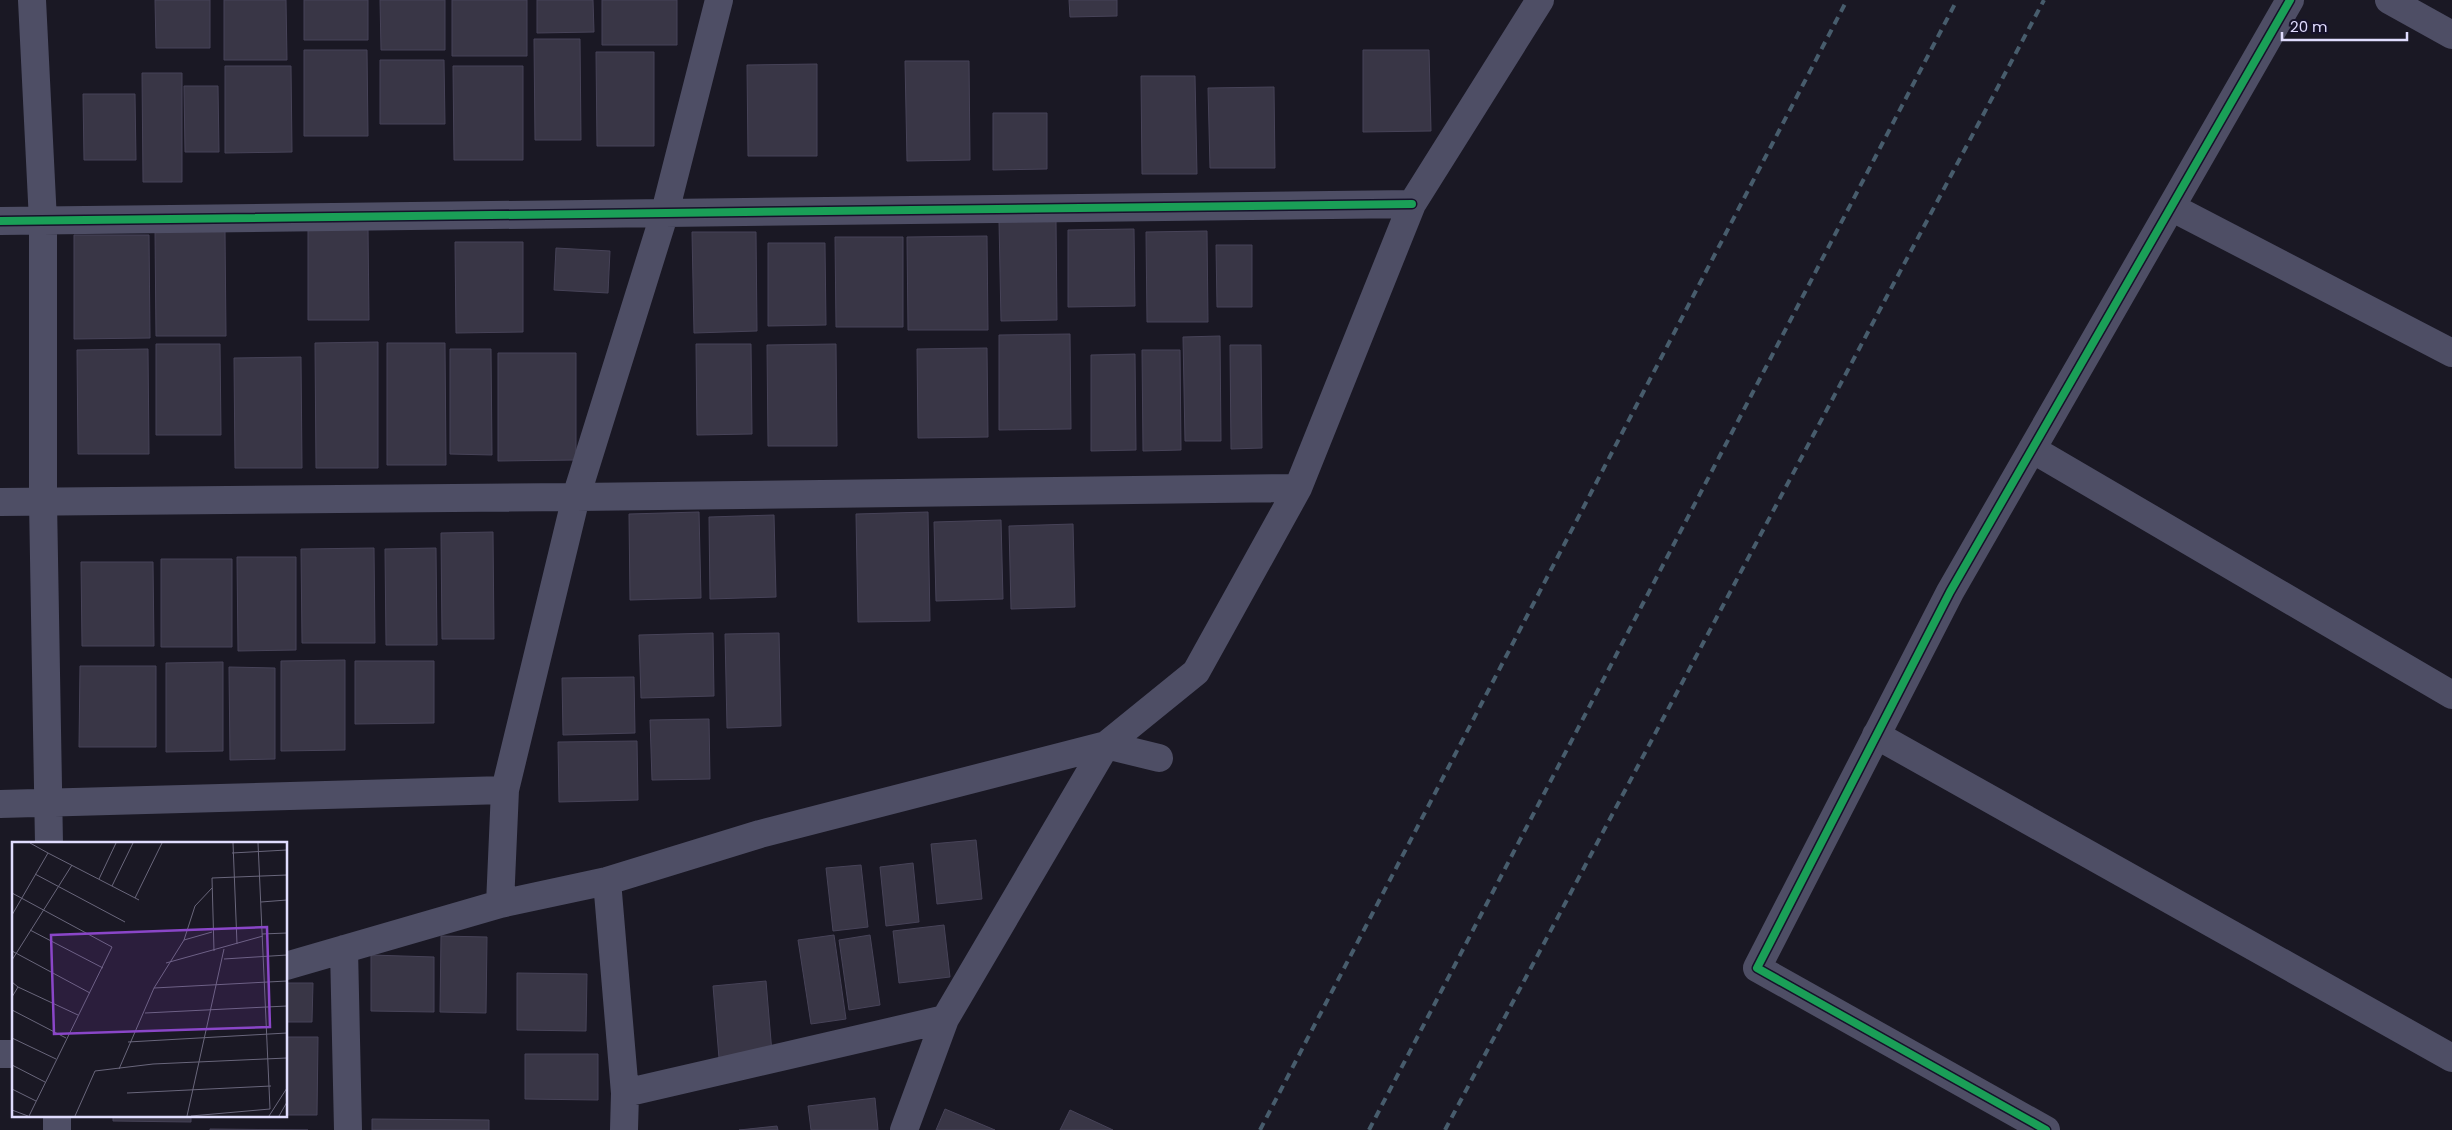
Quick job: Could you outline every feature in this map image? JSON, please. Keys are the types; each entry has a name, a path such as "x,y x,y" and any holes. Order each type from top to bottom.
{"street":[{"path":"32,0 43,221 43,501 49,842"},
{"path":"500,904 505,790 576,498 666,212 719,0"},
{"path":"904,1130 945,1019 1106,745 1196,672 1298,488 1412,204 1540,0"},
{"path":"2046,1130 1757,968 1950,592 2290,0"},
{"path":"2389,0 2452,35"},
{"path":"0,221 1412,204"},
{"path":"2171,207 2452,353"},
{"path":"2032,449 2452,694"},
{"path":"0,502 576,498 1298,488"},
{"path":"1876,735 2452,1058"},
{"path":"288,965 500,904 606,881 760,834 1106,745 1159,758"},
{"path":"0,804 505,790"},
{"path":"606,881 625,1093 624,1130"},
{"path":"344,949 348,1130"},
{"path":"625,1093 945,1019"}],"building":[{"path":"155,0 210,0 210,48 156,48"},
{"path":"224,0 286,0 287,60 224,60"},
{"path":"304,0 368,0 368,40 304,40"},
{"path":"380,0 445,0 445,50 381,50"},
{"path":"452,0 527,0 527,56 452,56"},
{"path":"537,0 593,0 594,32 537,33"},
{"path":"602,0 677,0 677,45 602,45"},
{"path":"1069,0 1117,0 1117,16 1070,17"},
{"path":"534,39 580,39 581,140 535,140"},
{"path":"304,50 367,50 368,136 304,136"},
{"path":"1363,50 1429,50 1431,131 1363,132"},
{"path":"596,52 654,52 654,146 597,146"},
{"path":"380,60 444,60 445,124 380,124"},
{"path":"905,61 969,61 970,160 907,161"},
{"path":"817,64 817,156 748,156 747,65"},
{"path":"225,66 291,66 292,152 225,153"},
{"path":"453,66 523,66 523,160 454,160"},
{"path":"142,73 182,73 182,182 143,182"},
{"path":"1141,76 1195,76 1197,174 1142,174"},
{"path":"184,86 218,86 219,152 185,152"},
{"path":"1274,87 1275,168 1210,168 1208,88"},
{"path":"83,94 135,94 136,160 84,160"},
{"path":"993,113 1047,113 1047,169 993,170"},
{"path":"1056,220 1057,320 1001,321 999,221"},
{"path":"308,227 368,227 369,320 308,320"},
{"path":"1134,229 1135,306 1068,307 1068,230"},
{"path":"155,230 225,230 226,336 156,336"},
{"path":"1207,231 1208,322 1147,322 1146,232"},
{"path":"692,232 756,232 757,331 694,333"},
{"path":"74,235 149,235 150,338 74,339"},
{"path":"987,236 988,330 908,330 907,237"},
{"path":"835,237 903,237 903,327 836,327"},
{"path":"455,242 523,242 523,332 456,333"},
{"path":"768,243 825,243 826,325 768,326"},
{"path":"1216,245 1252,245 1252,307 1217,307"},
{"path":"556,248 610,251 608,293 554,290"},
{"path":"1070,334 1071,429 999,430 999,335"},
{"path":"1220,336 1221,441 1185,441 1183,337"},
{"path":"378,342 378,468 316,468 315,343"},
{"path":"387,343 445,343 446,465 387,465"},
{"path":"156,344 220,344 221,435 156,435"},
{"path":"696,344 751,344 752,434 697,435"},
{"path":"836,344 837,446 768,446 767,345"},
{"path":"1230,345 1261,345 1262,448 1231,449"},
{"path":"987,348 988,437 918,438 917,349"},
{"path":"148,349 149,454 78,454 77,350"},
{"path":"450,349 491,349 492,455 450,454"},
{"path":"1142,350 1180,350 1181,450 1143,451"},
{"path":"498,353 576,353 576,460 498,461"},
{"path":"1135,354 1136,450 1091,451 1091,355"},
{"path":"301,357 302,468 235,468 234,358"},
{"path":"699,512 701,598 630,600 629,514"},
{"path":"928,512 930,621 858,622 856,514"},
{"path":"774,515 776,597 710,599 709,517"},
{"path":"1001,520 1003,599 936,601 934,522"},
{"path":"1073,524 1075,607 1011,609 1009,526"},
{"path":"493,532 494,639 442,639 441,533"},
{"path":"374,548 375,643 302,643 301,549"},
{"path":"436,548 437,645 386,645 385,549"},
{"path":"237,557 296,557 296,650 238,651"},
{"path":"161,559 232,559 232,647 161,647"},
{"path":"81,562 153,562 154,646 82,646"},
{"path":"713,633 714,696 641,698 639,635"},
{"path":"779,633 781,726 727,728 725,634"},
{"path":"345,660 345,750 281,751 281,661"},
{"path":"355,661 434,661 434,723 355,724"},
{"path":"223,662 223,751 166,752 166,663"},
{"path":"80,666 156,666 156,747 79,747"},
{"path":"229,667 275,668 275,759 230,760"},
{"path":"634,677 635,733 563,735 562,678"},
{"path":"709,719 710,779 652,780 650,720"},
{"path":"637,741 638,800 559,802 558,742"},
{"path":"976,840 982,899 937,904 931,844"},
{"path":"913,863 919,922 886,926 880,867"},
{"path":"861,865 868,927 833,931 826,868"},
{"path":"944,925 950,977 899,983 893,931"},
{"path":"834,935 846,1019 811,1024 798,940"},
{"path":"870,935 880,1005 849,1010 839,940"},
{"path":"441,936 487,937 486,1013 440,1012"},
{"path":"371,955 434,957 434,1012 371,1011"},
{"path":"517,973 587,974 586,1031 517,1030"},
{"path":"766,981 772,1053 719,1058 713,986"},
{"path":"288,983 313,983 312,1022 288,1022"},
{"path":"288,1037 318,1037 317,1115 288,1115"},
{"path":"525,1054 598,1054 598,1100 525,1099"},
{"path":"875,1098 878,1130 811,1130 808,1106"},
{"path":"945,1109 995,1130 936,1130"},
{"path":"1070,1110 1113,1130 1060,1130"},
{"path":"113,1118 191,1118 191,1122 113,1121"},
{"path":"372,1119 489,1120 489,1130 372,1130"},
{"path":"777,1126 778,1130 739,1130"},
{"path":"210,1129 308,1130 210,1130"}],"railway":[{"path":"1260,1130 1847,0"},
{"path":"1369,1130 1957,0"},
{"path":"1445,1130 2044,0"}],"cycle path":[{"path":"2046,1130 1757,968 1950,592 2290,0"},
{"path":"0,221 1412,204"}]}
